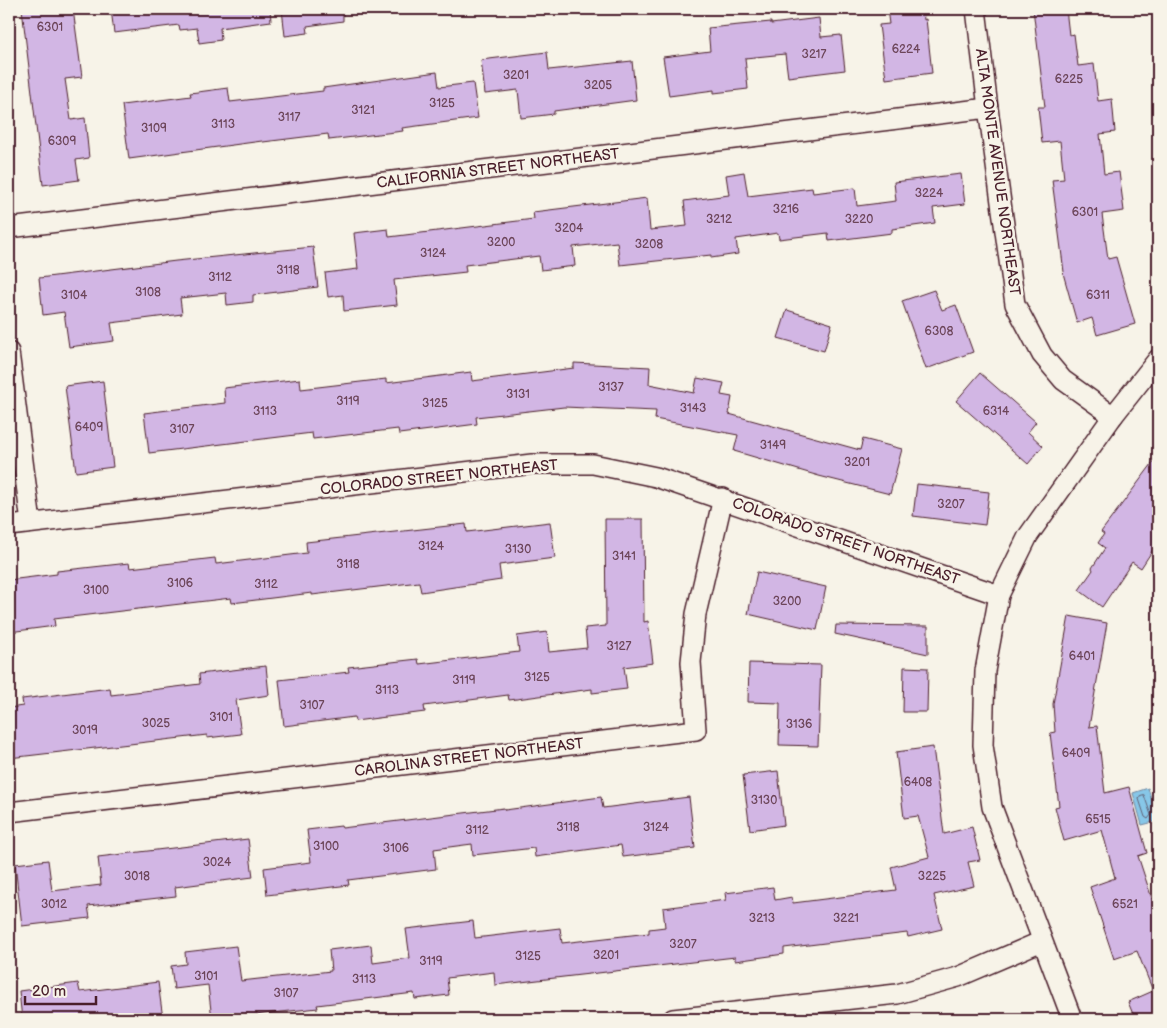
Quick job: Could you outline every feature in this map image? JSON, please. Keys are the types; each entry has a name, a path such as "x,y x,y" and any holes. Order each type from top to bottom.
{"street":[{"name":"ALTA MONTE AVENUE NORTHEAST","path":"976,9 1015,304 1042,356 1063,380 1113,416"},
{"name":"CALIFORNIA STREET NORTHEAST","path":"9,228 988,108"},
{"path":"9,352 31,523"},
{"path":"1072,1019 992,808 983,745 985,671 999,595 1028,536 1113,416 1158,359"},
{"name":"COLORADO STREET NORTHEAST","path":"9,526 532,464 593,464 656,476 999,595"},
{"name":"CAROLINA STREET NORTHEAST","path":"9,812 696,730 691,662 696,614 723,498"},
{"path":"673,1019 897,994 958,977 1042,941"}],"water":[{"path":"1148,788 1158,821 1142,825 1133,793"}],"building":[{"path":"22,9 73,9 82,77 65,79 71,120 85,118 89,158 76,160 79,180 43,185"},
{"path":"111,9 270,9 271,21 220,28 221,40 199,43 197,28 180,30 179,25 114,33"},
{"path":"282,9 343,9 343,21 307,26 308,33 285,36"},
{"path":"887,9 923,9 924,20 926,19 932,73 886,79 879,25 889,24"},
{"path":"1033,9 1066,9 1069,35 1074,34 1078,66 1094,64 1098,101 1112,99 1115,132 1100,134 1104,174 1119,172 1124,211 1102,214 1108,259 1116,257 1135,324 1097,335 1092,318 1077,323 1063,273 1052,180 1064,179 1060,141 1042,143 1038,107 1045,107"},
{"path":"819,18 821,37 841,35 845,70 788,77 785,54 745,58 748,89 714,93 714,90 669,96 663,57 710,51 708,28 771,22 771,24"},
{"path":"547,52 549,70 632,61 636,100 554,111 554,114 521,118 518,90 485,94 481,60"},
{"path":"437,72 439,87 473,83 478,118 402,128 403,131 329,140 328,134 129,159 122,105 191,96 190,93 228,88 230,102 323,91 323,88"},
{"path":"744,172 748,196 812,188 813,193 855,188 857,206 896,201 894,182 961,174 965,204 933,208 935,223 892,229 892,233 829,241 828,233 779,239 778,233 736,239 738,254 711,258 711,255 620,265 617,242 573,247 575,266 541,270 539,256 465,265 466,272 394,280 397,305 344,311 343,295 328,297 325,273 358,269 354,233 388,229 389,237 534,219 533,212 647,198 650,230 687,226 684,201 729,195 726,175"},
{"path":"313,247 318,287 253,295 253,302 227,305 226,293 180,298 182,314 111,323 114,341 69,347 64,312 43,315 39,278"},
{"path":"934,290 942,310 956,305 973,352 926,369 902,301"},
{"path":"787,310 832,324 824,351 778,338"},
{"path":"574,363 650,367 649,384 694,393 697,378 724,383 721,395 732,397 729,414 860,450 863,439 902,449 890,494 819,476 734,451 738,435 655,419 656,411 564,407 476,417 477,424 399,434 398,429 313,439 312,433 149,453 144,413 225,403 224,388 300,379 301,389 386,379 386,383 471,372 472,381 574,368"},
{"path":"980,373 1036,422 1028,432 1043,446 1028,464 956,401"},
{"path":"103,381 113,467 76,472 65,386"},
{"path":"1158,456 1158,542 1141,568 1132,562 1102,607 1079,590 1105,548 1098,543 1104,534 1101,532"},
{"path":"917,484 989,492 985,525 913,516"},
{"path":"605,519 643,519 644,622 648,621 653,663 624,667 627,689 592,693 592,689 509,700 508,695 424,706 425,712 355,721 354,717 284,726 279,680 349,672 348,667 418,659 419,664 519,652 517,636 547,632 549,652 587,648 585,628 606,626"},
{"path":"550,522 555,558 499,565 501,580 421,592 419,582 232,603 231,598 54,619 55,626 9,632 9,580 57,574 57,571 129,563 130,568 215,558 216,564 307,553 306,542 466,524 467,532"},
{"path":"757,572 826,587 817,630 748,614"},
{"path":"1069,616 1107,623 1089,727 1097,726 1105,793 1129,787 1147,853 1138,856 1158,917 1158,1019 1135,1019 1128,1002 1153,991 1137,951 1114,959 1090,887 1115,878 1102,830 1064,841 1055,807 1059,806 1050,733 1055,732 1053,704"},
{"path":"836,625 928,626 928,654 835,634"},
{"path":"749,663 821,665 818,746 779,745 780,703 748,702"},
{"path":"266,666 269,695 236,700 241,734 207,738 207,735 9,758 9,708 23,706 22,699 110,688 111,695 200,684 199,674"},
{"path":"904,667 928,668 927,712 903,712"},
{"path":"933,747 944,834 972,827 980,860 968,862 974,886 934,895 942,929 908,937 907,933 784,948 784,954 735,961 735,957 495,985 494,972 447,978 449,995 415,999 414,993 317,1005 318,1008 245,1016 245,1018 235,1019 212,1019 208,985 174,989 171,966 186,964 185,952 236,946 241,981 331,971 329,950 371,945 373,963 410,958 406,929 473,921 475,938 560,928 562,943 649,933 649,929 665,927 663,908 726,900 725,893 773,887 775,900 792,897 793,903 896,890 891,867 929,857 918,816 904,818 896,752"},
{"path":"778,771 784,825 750,830 743,775"},
{"path":"601,797 603,808 689,797 695,848 623,857 621,845 535,857 534,848 473,855 472,844 434,849 436,869 348,880 349,885 267,895 264,868 311,862 307,830 341,826 342,828 504,808 505,810"},
{"path":"248,839 253,877 175,887 176,896 88,906 90,918 22,926 15,864 48,860 52,891 101,885 98,857"},
{"path":"158,982 163,1019 22,1019 19,991 78,983 80,992"}]}
